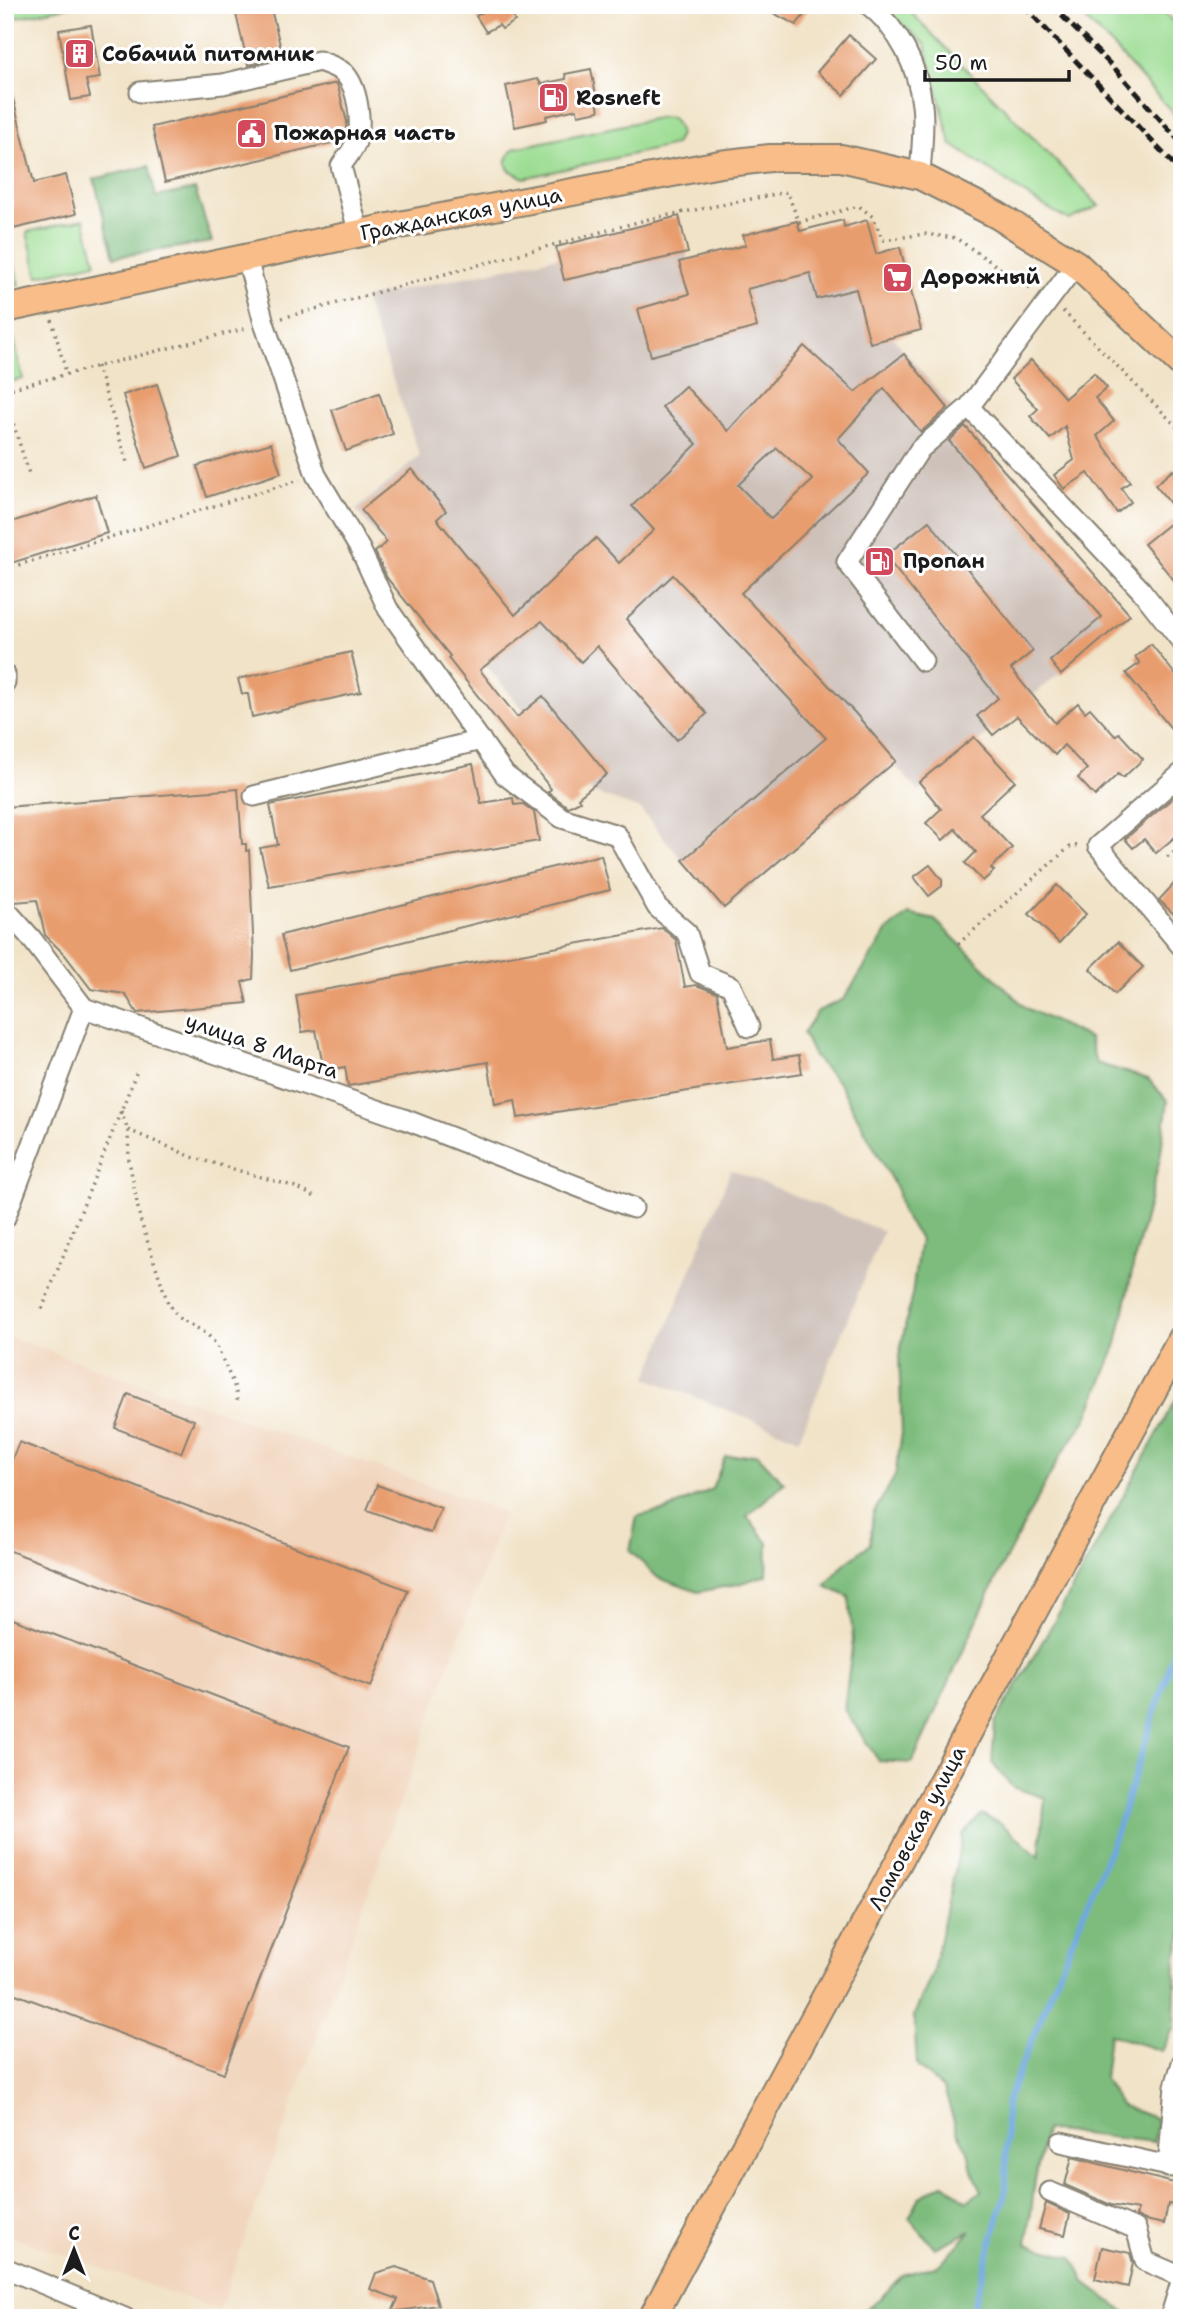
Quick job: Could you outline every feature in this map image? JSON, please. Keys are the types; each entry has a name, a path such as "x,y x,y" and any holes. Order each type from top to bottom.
{"main road":[{"name":"Гражданская улица","path":"5,309 359,234 720,164 770,158 841,158 920,176 997,215 1076,264 1182,364"},
{"name":"Ломовская улица","path":"652,2318 1182,1337"}],"street":[{"path":"869,5 899,38 914,66 922,106 920,176"},
{"path":"140,92 223,84 319,61 331,65 344,74 352,86 358,107 360,127 355,145 341,166 359,234"},
{"path":"247,258 264,323 316,475 360,549 388,609 505,775 562,818 617,835 657,907 687,933 700,973 731,986 749,1027"},
{"path":"923,661 847,562 920,449 968,407 1076,264"},
{"path":"968,407 1142,590 1182,642"},
{"path":"5,674 5,682"},
{"path":"254,796 481,740"},
{"path":"1182,773 1098,846 1182,947"},
{"path":"5,909 85,1008 5,1218"},
{"name":"улица 8 Марта","path":"85,1008 404,1119 633,1208"},
{"path":"1061,2142 1175,2168 1175,2086 1182,2063"},
{"path":"1050,2192 1136,2229 1144,2261 1182,2278 1170,2318"},
{"path":"5,2268 125,2318"}],"path":[{"path":"5,390 649,219 787,192 799,222 859,206 873,217 883,240 924,234 956,239 1061,309 1182,432"},
{"path":"46,301 67,374"},
{"path":"97,366 128,465"},
{"path":"5,397 30,477"},
{"path":"5,569 316,475"},
{"path":"958,944 1072,845 1098,846"},
{"path":"1167,857 1182,845"},
{"path":"42,1308 137,1071"},
{"path":"121,1111 128,1130 129,1160 140,1219 168,1303 179,1318 206,1333 215,1344 235,1388 238,1403"},
{"path":"128,1130 195,1157 296,1187 315,1197"}],"shaded area":[{"path":"681,231 693,281 865,238 890,334 1127,616 919,792 894,764 724,910 640,809 592,792 356,510 420,456 364,298"},
{"path":"731,1170 883,1231 799,1439 647,1378"},
{"path":"9,1337 504,1512 219,2310 5,2234 5,1347"}],"green space":[{"path":"5,5 76,5 5,20"},
{"path":"880,5 904,5 1099,206 1069,220 1035,201 951,144 925,44"},
{"path":"1071,5 1157,5 1182,31 1182,123 1117,51"},
{"path":"662,117 672,118 677,125 680,134 675,145 524,178 509,170 506,163 515,148"},
{"path":"149,166 156,197 195,189 212,242 114,257 94,179"},
{"path":"84,219 96,263 38,276 27,232"},
{"path":"8,237 19,284 5,287 5,238"},
{"path":"11,327 23,379 5,383 5,328"},
{"path":"908,914 935,920 1026,1008 1089,1038 1096,1063 1148,1079 1168,1101 1160,1158 1117,1344 1086,1420 1060,1456 1000,1570 912,1763 879,1761 844,1709 853,1640 849,1597 825,1586 845,1563 870,1544 873,1514 895,1476 902,1433 899,1356 920,1239 902,1213 897,1190 839,1083 814,1057 803,1033 818,1011 844,999 888,930"},
{"path":"1182,1389 1182,1934 1176,1957 1174,2027 1162,2051 1109,2034 1104,2079 1120,2105 1157,2119 1154,2142 1045,2130 1027,2244 1073,2257 1085,2282 1124,2311 1125,2318 852,2318 879,2300 902,2275 939,2265 971,2231 935,2248 909,2218 920,2197 944,2183 967,2201 982,2191 972,2170 968,2151 957,2131 944,2089 917,2066 914,2015 932,1975 963,1834 982,1814 1002,1824 1039,1857 1045,1798 1012,1787 992,1763 995,1723"},
{"path":"757,1454 784,1483 747,1516 768,1543 767,1575 698,1592 658,1578 630,1551 637,1516 667,1510 712,1489 725,1457"}],"building":[{"path":"252,5 270,5 283,57 248,65 235,10"},
{"path":"494,5 532,5 513,17 515,21 502,29 499,25 486,32 476,16"},
{"path":"758,5 812,5 796,25"},
{"name":"Собачий питомник","path":"91,25 100,78 86,80 90,97 71,100 59,30"},
{"path":"849,35 876,59 844,95 817,72"},
{"name":"Rosneft","path":"591,69 599,111 578,115 577,109 546,116 547,120 515,127 506,86 538,79 541,84 566,79 565,74"},
{"name":"Пожарная часть","path":"337,83 347,122 344,140 165,182 152,127"},
{"path":"11,90 34,183 66,175 76,214 5,231 5,91"},
{"path":"679,216 688,253 564,280 556,247"},
{"path":"843,220 844,227 867,220 876,254 900,247 921,330 870,343 856,289 817,299 810,273 747,289 757,327 651,356 638,309 689,294 679,262 746,245 743,235 797,221 800,231"},
{"path":"804,346 855,392 904,354 948,408 921,432 884,388 838,439 869,473 741,593 855,713 896,761 724,908 683,860 826,738 673,575 626,619 707,714 677,740 597,646 581,662 542,621 480,670 517,717 543,696 607,774 578,798 580,801 568,807 548,792 551,789 387,578 375,552 387,542 361,510 412,469 446,511 437,519 515,615 596,538 619,563 654,530 632,506 697,444 662,407 685,386 728,431","holes":["777,448 813,480 771,519 738,485"]},
{"path":"1031,360 1065,398 1094,373 1107,388 1095,398 1114,421 1097,436 1130,482 1121,488 1131,502 1117,513 1088,473 1064,489 1054,475 1074,460 1065,426 1050,439 1030,416 1038,409 1011,379"},
{"path":"157,384 181,456 146,468 123,395"},
{"path":"379,393 393,434 346,451 332,410"},
{"path":"965,426 1130,615 1061,675 1050,661 1102,617 949,441"},
{"path":"271,443 281,473 207,497 197,466"},
{"path":"1173,470 1182,482 1182,590 1144,544 1180,515 1155,485"},
{"path":"96,495 107,533 5,565 5,524"},
{"path":"929,521 1033,651 1011,669 1055,723 1078,703 1085,712 1090,708 1115,736 1119,733 1143,759 1123,778 1118,774 1095,796 1078,778 1087,769 1064,745 1055,755 1017,716 993,735 977,716 998,698 885,556"},
{"path":"1151,644 1182,683 1182,742 1126,673 1140,663 1135,657"},
{"path":"351,652 361,692 252,717 248,694 242,694 238,679"},
{"path":"974,737 1015,781 980,814 1012,848 991,868 994,871 983,881 965,863 976,852 955,829 943,840 926,823 941,809 919,782"},
{"path":"473,764 481,803 513,798 514,805 523,804 534,812 539,841 269,886 260,848 278,845 270,805"},
{"path":"238,789 242,844 246,844 246,851 249,850 254,955 253,979 242,982 247,1003 137,1013 125,994 91,989 65,955 45,935 37,900 15,902 8,897 5,807"},
{"path":"1182,790 1182,831 1156,853 1144,839 1133,848 1125,839"},
{"path":"601,855 610,890 290,970 281,935"},
{"path":"930,865 942,880 942,886 929,896 914,877"},
{"path":"1182,875 1182,922 1159,900"},
{"path":"1057,885 1086,914 1059,943 1029,914"},
{"path":"662,928 676,940 685,987 696,985 717,993 727,1047 770,1040 773,1059 799,1055 802,1073 518,1118 515,1100 495,1104 488,1062 348,1086 345,1067 324,1071 316,1030 302,1032 296,995"},
{"path":"1118,942 1143,967 1115,994 1090,969"},
{"path":"128,1394 194,1420 181,1453 115,1428"},
{"path":"19,1442 408,1590 371,1687 5,1549 5,1477"},
{"path":"377,1485 441,1508 431,1533 367,1510"},
{"path":"5,1616 349,1747 224,2073 5,1990"},
{"path":"1072,2157 1182,2185 1182,2207 1168,2204 1164,2224 1136,2216 1138,2210 1111,2205 1065,2185"},
{"path":"1046,2203 1070,2214 1065,2235 1039,2229"},
{"path":"1102,2247 1130,2253 1133,2263 1128,2287 1095,2279"},
{"path":"396,2267 430,2279 438,2305 392,2312 398,2299 370,2289 376,2273"}],"waterway":[{"path":"970,2318 1006,2190 1006,2103 1115,1836 1182,1628"}],"railway":[{"path":"1023,5 1182,173"},
{"path":"1051,5 1117,71 1182,144"},
{"path":"1173,5 1182,15"}],"place":[{"name":"Собачий питомник","path":"79,54"},
{"name":"Rosneft","path":"553,98"},
{"name":"Пожарная часть","path":"251,133"},
{"name":"Дорожный","path":"898,277"},
{"name":"Пропан","path":"880,561"}]}
